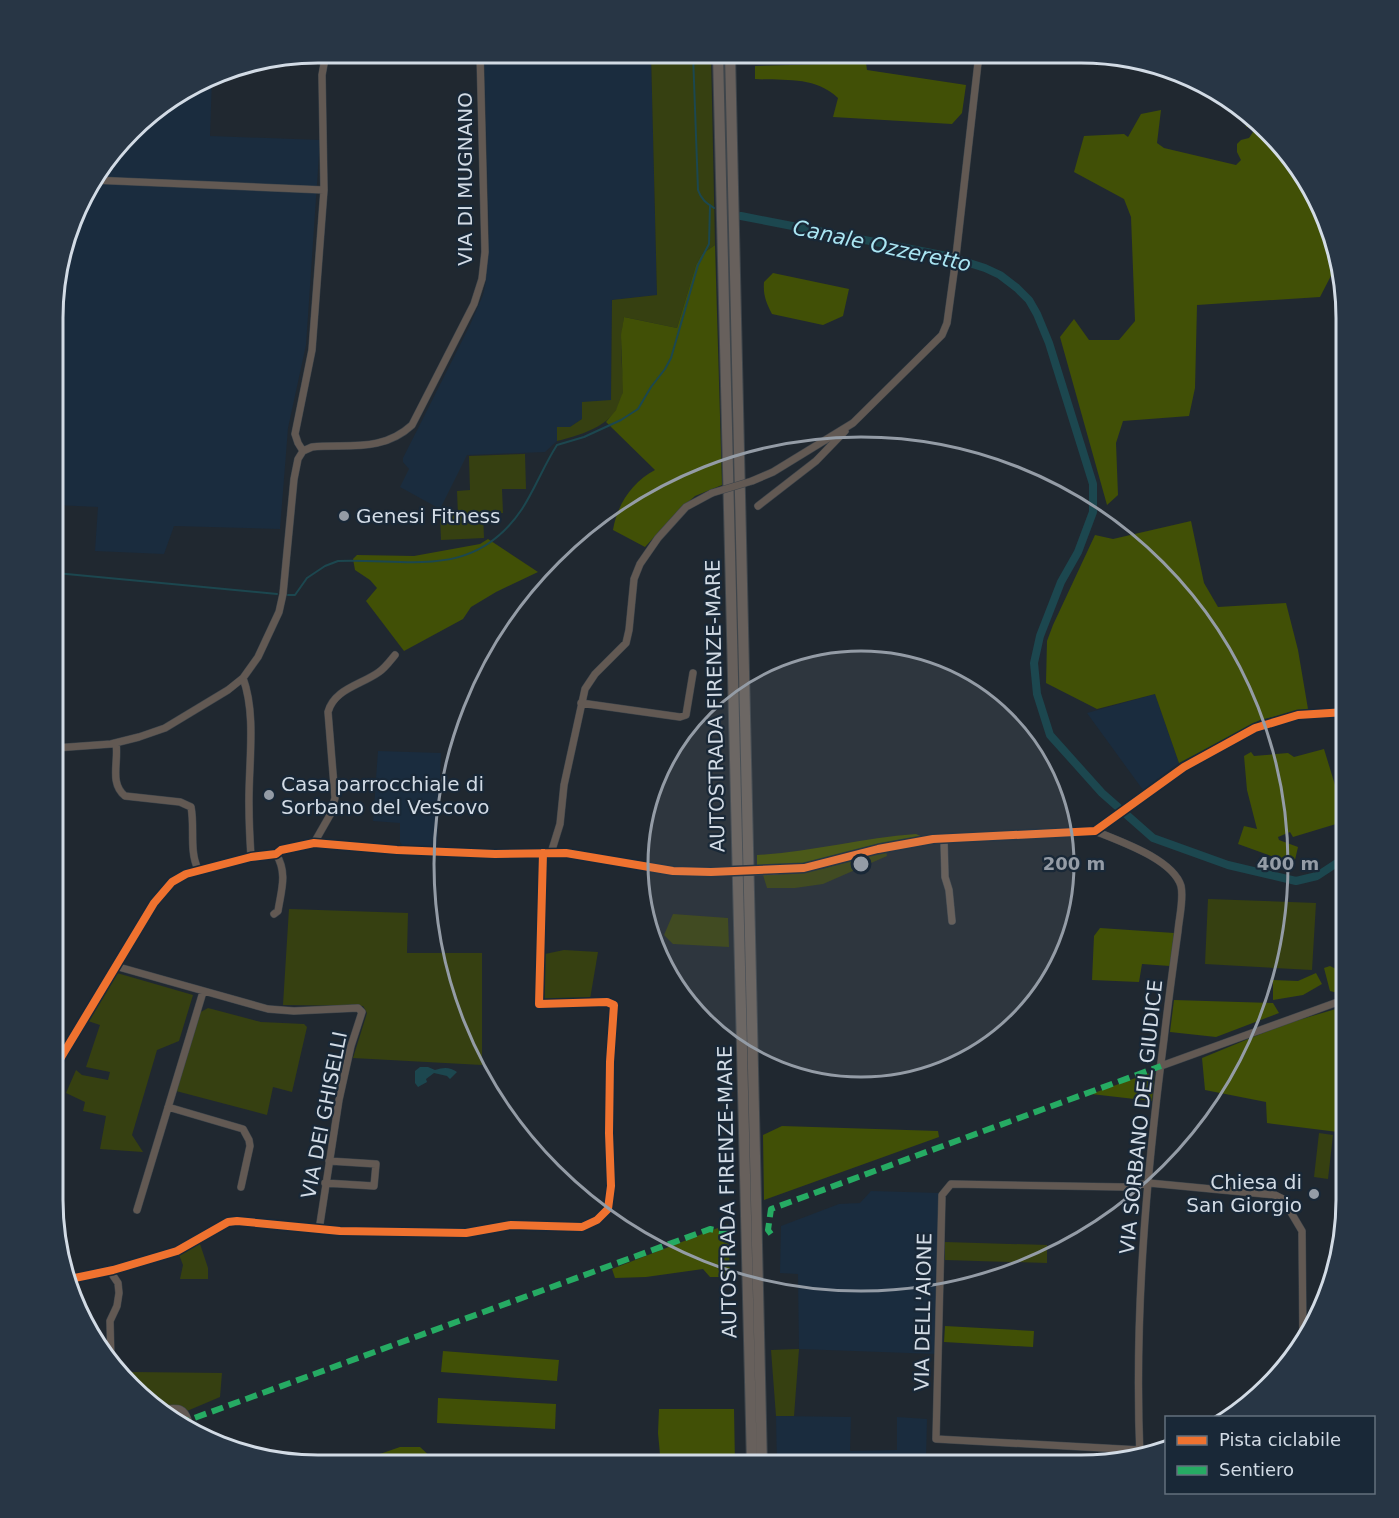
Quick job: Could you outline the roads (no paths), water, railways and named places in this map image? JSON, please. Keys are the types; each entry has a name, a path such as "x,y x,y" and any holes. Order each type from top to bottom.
{"highway":[{"name":"AUTOSTRADA FIRENZE-MARE","path":"718,63 752,1455"},
{"name":"AUTOSTRADA FIRENZE-MARE","path":"730,63 762,1455"}],"street":[{"path":"63,747 116,743 165,728 228,690 243,678 258,657 279,612 283,594 294,479 298,459 303,451 297,443 295,434 312,350 324,190 322,75 324,63"},
{"name":"VIA DI MUGNANO","path":"303,451 319,447 384,443 401,435 412,425 474,304 482,279 485,252 480,63"},
{"path":"758,506 816,460 942,335 947,323 955,265 978,63"},
{"path":"104,179 324,190"},
{"path":"551,853 560,824 564,785 585,689 595,674 626,643 634,579 640,564 658,538 687,507 712,493 773,472 853,423"},
{"path":"314,843 334,807 328,712 330,704 338,695 380,672 395,655"},
{"path":"581,703 674,718 680,717 686,714 693,673"},
{"path":"243,678 248,690 251,857"},
{"path":"63,1054 154,903 172,882 198,869 276,854 281,850 314,843 397,850 495,854 566,853 672,871 772,871 804,868 878,849 933,839 1095,831 1184,767 1255,728 1298,715 1336,713"},
{"path":"116,743 118,758 115,783 119,791 125,796 180,802 190,807 193,818 194,860 198,869"},
{"name":"VIA SORBANO DEL GIUDICE","path":"1095,831 1165,865 1181,886 1179,925 1149,1183 1140,1320 1140,1448"},
{"path":"944,840 945,877 949,890 952,921"},
{"path":"76,1278 110,1271 177,1251 228,1222 319,1230 466,1233 511,1225 582,1227 597,1220 608,1209 610,1186 610,1062 614,1005 607,1002 539,1004 543,853"},
{"path":"273,914 278,911 283,879 283,865 276,854"},
{"path":"115,966 203,992 137,1210"},
{"name":"VIA DEI GHISELLI","path":"203,992 268,1009 294,1011 358,1008 362,1012 351,1046 339,1100 319,1230"},
{"path":"1161,1066 1336,1003"},
{"path":"168,1107 243,1129 250,1146 241,1187"},
{"path":"326,1183 374,1186 376,1164 329,1161"},
{"name":"VIA DELL'AIONE","path":"1118,1452 936,1439 942,1195 951,1184 957,1183 1124,1187 1149,1183"},
{"path":"1149,1183 1275,1195 1283,1199 1302,1231 1303,1326"},
{"path":"110,1271 118,1283 119,1293 117,1306 110,1321 111,1348"},
{"path":"173,1410 185,1412 188,1420"}],"waterway":[{"name":"Canale Ozzeretto","path":"693,63 698,190 704,200 714,208"},
{"path":"288,595 295,595 307,578 325,566 338,561 439,561 461,556 483,547 503,532 522,509 557,445 584,437 621,420 638,409 671,358 698,265 709,244 710,205"},
{"name":"Canale Ozzeretto","path":"741,216 947,256 1000,275 1029,300 1049,343 1093,484 1093,512 1078,552 1061,582 1040,636 1034,663 1037,694 1050,735 1102,793 1153,838 1228,865 1296,881 1317,876 1336,864"},
{"path":"63,574 277,594"}],"place":[{"name":"Genesi Fitness","path":"344,516"},
{"name":"Casa parrocchiale di Sorbano del Vescovo","path":"269,795"},
{"name":"Chiesa di San Giorgio","path":"1314,1194"}]}
